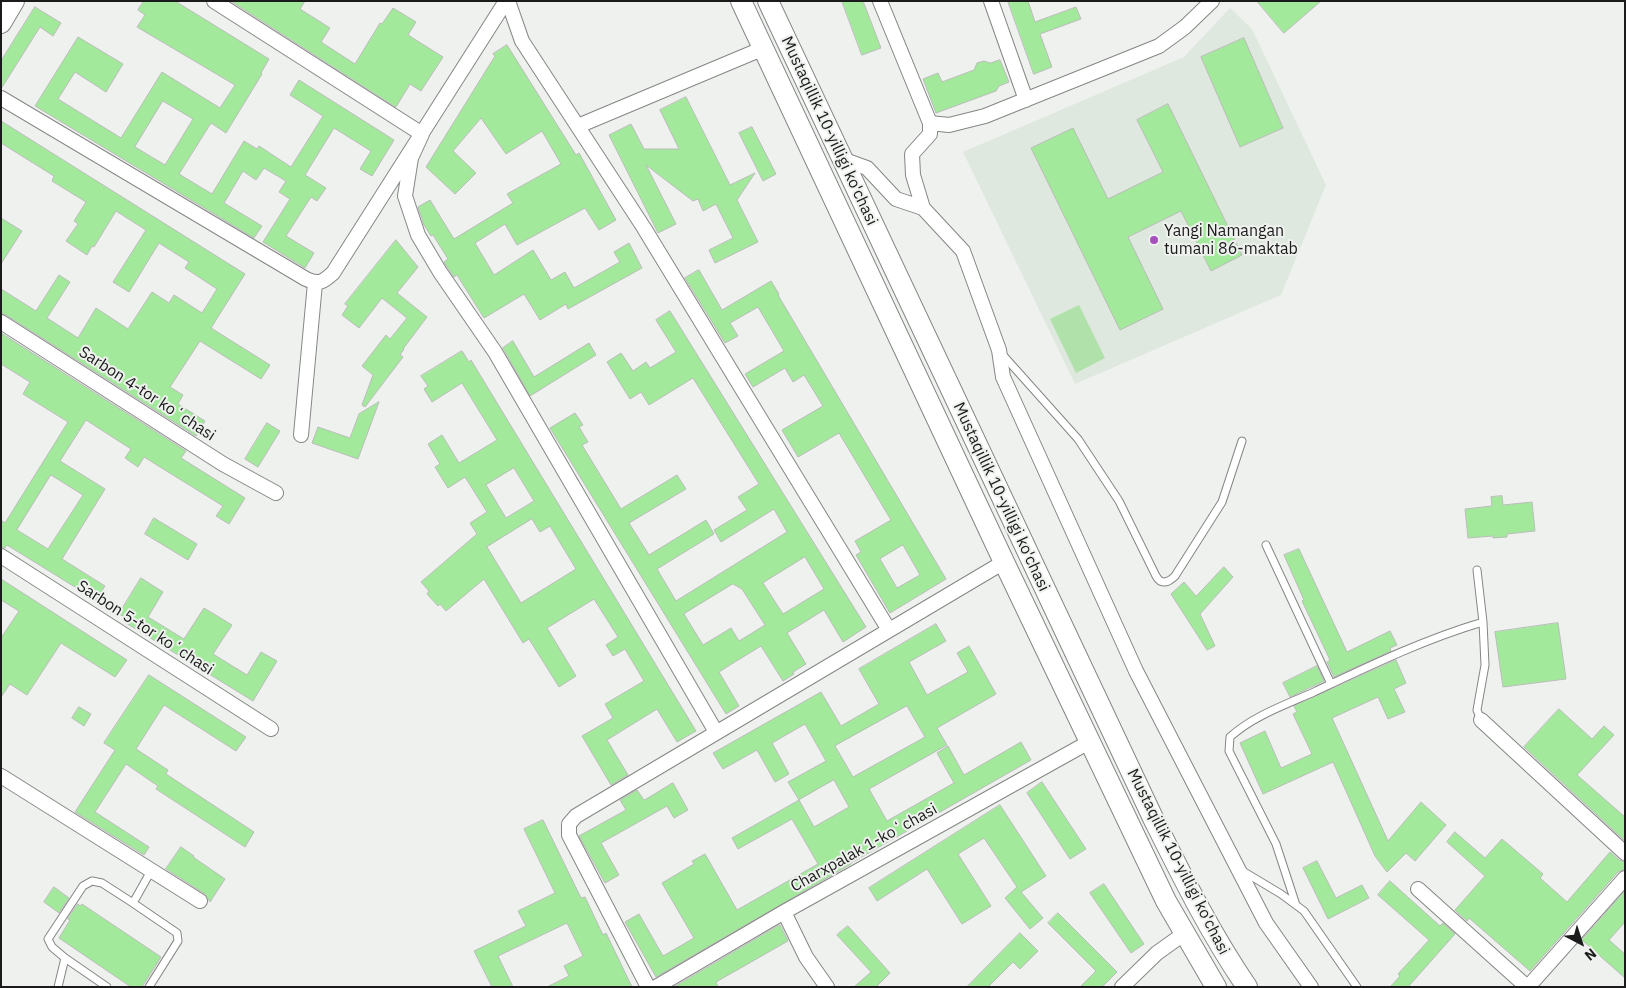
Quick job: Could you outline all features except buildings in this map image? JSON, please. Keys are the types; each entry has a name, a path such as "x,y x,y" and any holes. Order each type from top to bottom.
{"main road":[{"path":"1,23 14,1"},
{"name":"Mustaqillik 10-yilligi ko'chasi","path":"741,1 1004,562 1166,901 1216,987"},
{"name":"Mustaqillik 10-yilligi ko'chasi","path":"768,1 1153,818 1198,909 1227,958 1247,987"}],"street":[{"path":"214,1 422,134"},
{"path":"1,98 315,283 324,281 333,273 507,1"},
{"path":"507,1 522,41 644,228 890,630"},
{"path":"880,1 930,123 930,134 912,154 913,175 923,208 964,251 999,350 1003,377 1132,662 1266,924 1310,987"},
{"path":"992,1 1026,100"},
{"path":"930,123 949,125 985,116 1159,46 1185,27 1212,1"},
{"path":"578,126 764,48"},
{"path":"422,134 411,158 405,196 418,234 440,272 495,352 716,732"},
{"path":"842,159 867,168 896,199 923,208"},
{"path":"301,435 315,283"},
{"name":"Sarbon 4-tor koʻchasi","path":"1,322 223,464 276,493"},
{"name":"Sarbon 5-tor koʻchasi","path":"1,556 271,729"},
{"path":"648,987 569,835 569,824 576,816 1004,562"},
{"path":"1482,720 1625,853"},
{"name":"Charxpalak 1-koʻchasi","path":"656,987 784,912 1091,741"},
{"path":"1,776 200,902"},
{"path":"1418,889 1528,987 1625,878"},
{"path":"784,912 806,957 827,987"},
{"path":"1122,987 1156,953 1185,933"}],"lane":[{"path":"999,350 1078,438 1119,500 1158,580 1163,583 1170,581 1175,576 1222,502 1242,442"},
{"path":"1266,545 1331,684"},
{"path":"1477,570 1484,622 1484,664 1477,710 1482,720"},
{"path":"1296,905 1276,844 1229,750 1230,737 1240,727 1331,684 1445,634 1484,622"},
{"path":"1238,868 1281,894 1304,911 1357,987"},
{"path":"133,903 151,871"},
{"path":"107,987 65,958 52,947 48,939 83,886 92,881 102,883 177,933 178,941 149,987"},
{"path":"58,987 65,958"}],"shaded area":[{"name":"Yangi Namangan tumani 86-maktab","path":"1230,8 1252,29 1326,185 1281,295 1075,384 963,152 1184,57"}],"green space":[{"path":"1079,305 1105,358 1076,373 1050,319"}],"place":[{"name":"Yangi Namangan tumani 86-maktab","path":"1154,240"}]}
